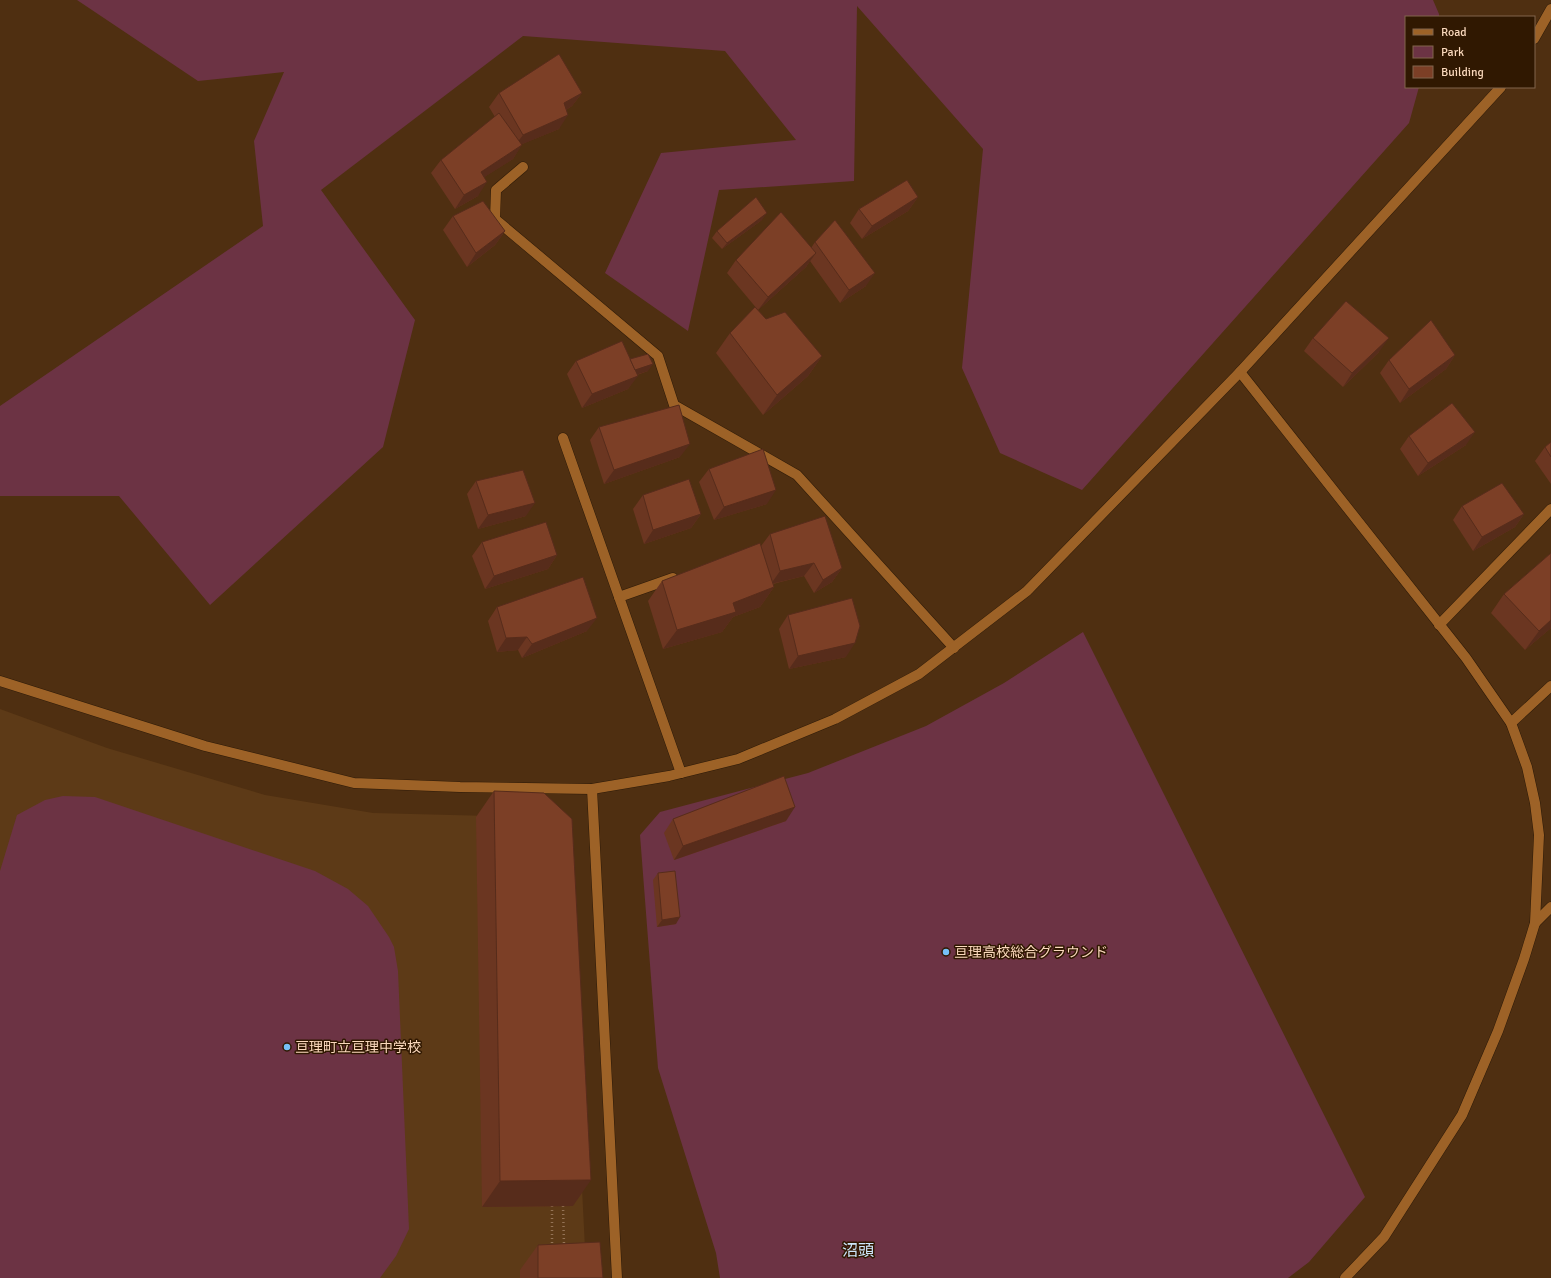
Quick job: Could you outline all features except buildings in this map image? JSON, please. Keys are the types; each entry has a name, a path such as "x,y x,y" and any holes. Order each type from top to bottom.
{"street":[{"path":"1535,37 1551,9"},
{"path":"0,681 205,746 354,783 460,787 592,789 681,773 738,759 835,719 918,674 1027,591 1240,372 1500,88"},
{"path":"523,167 496,190 495,219 658,356 674,405 797,475 954,648"},
{"path":"1240,372 1466,658 1511,723 1527,767 1540,835 1535,923 1498,1031 1462,1115 1384,1237 1345,1278"},
{"path":"563,438 681,773"},
{"path":"1439,624 1551,509"},
{"path":"619,597 679,576"},
{"path":"1511,723 1551,686"},
{"path":"592,789 617,1278"},
{"path":"1535,923 1551,907"}],"path":[{"path":"552,1206 552,1254"},
{"path":"563,1206 564,1253"}],"shaded area":[{"name":"亘理町立亘理中学校","path":"0,709 107,748 265,795 373,813 531,817 565,847 585,1248 588,1278 0,1278"}],"green space":[{"path":"77,0 1433,0 1439,14 1439,16 1405,16 1405,88 1419,88 1409,123 1082,490 1000,453 962,368 983,149 857,6 854,181 719,190 688,331 605,273 661,153 796,140 725,51 523,36 321,190 415,320 383,447 210,605 119,496 0,496 0,406 263,226 254,141 284,72 198,81"},
{"name":"亘理高校総合グラウンド","path":"1083,632 1365,1197 1309,1262 1288,1278 720,1278 716,1253 658,1068 640,835 660,812 808,773 926,726 1004,683"},
{"name":"亘理町立亘理中学校","path":"63,796 95,797 315,871 348,889 368,906 389,937 394,947 398,971 409,1229 396,1256 380,1278 0,1278 0,871 17,815 45,800"}],"place":[{"name":"亘理高校総合グラウンド","path":"946,952"},
{"name":"亘理町立亘理中学校","path":"287,1047"}],"district":[{"name":"沼頭","path":"858,1250"}]}
